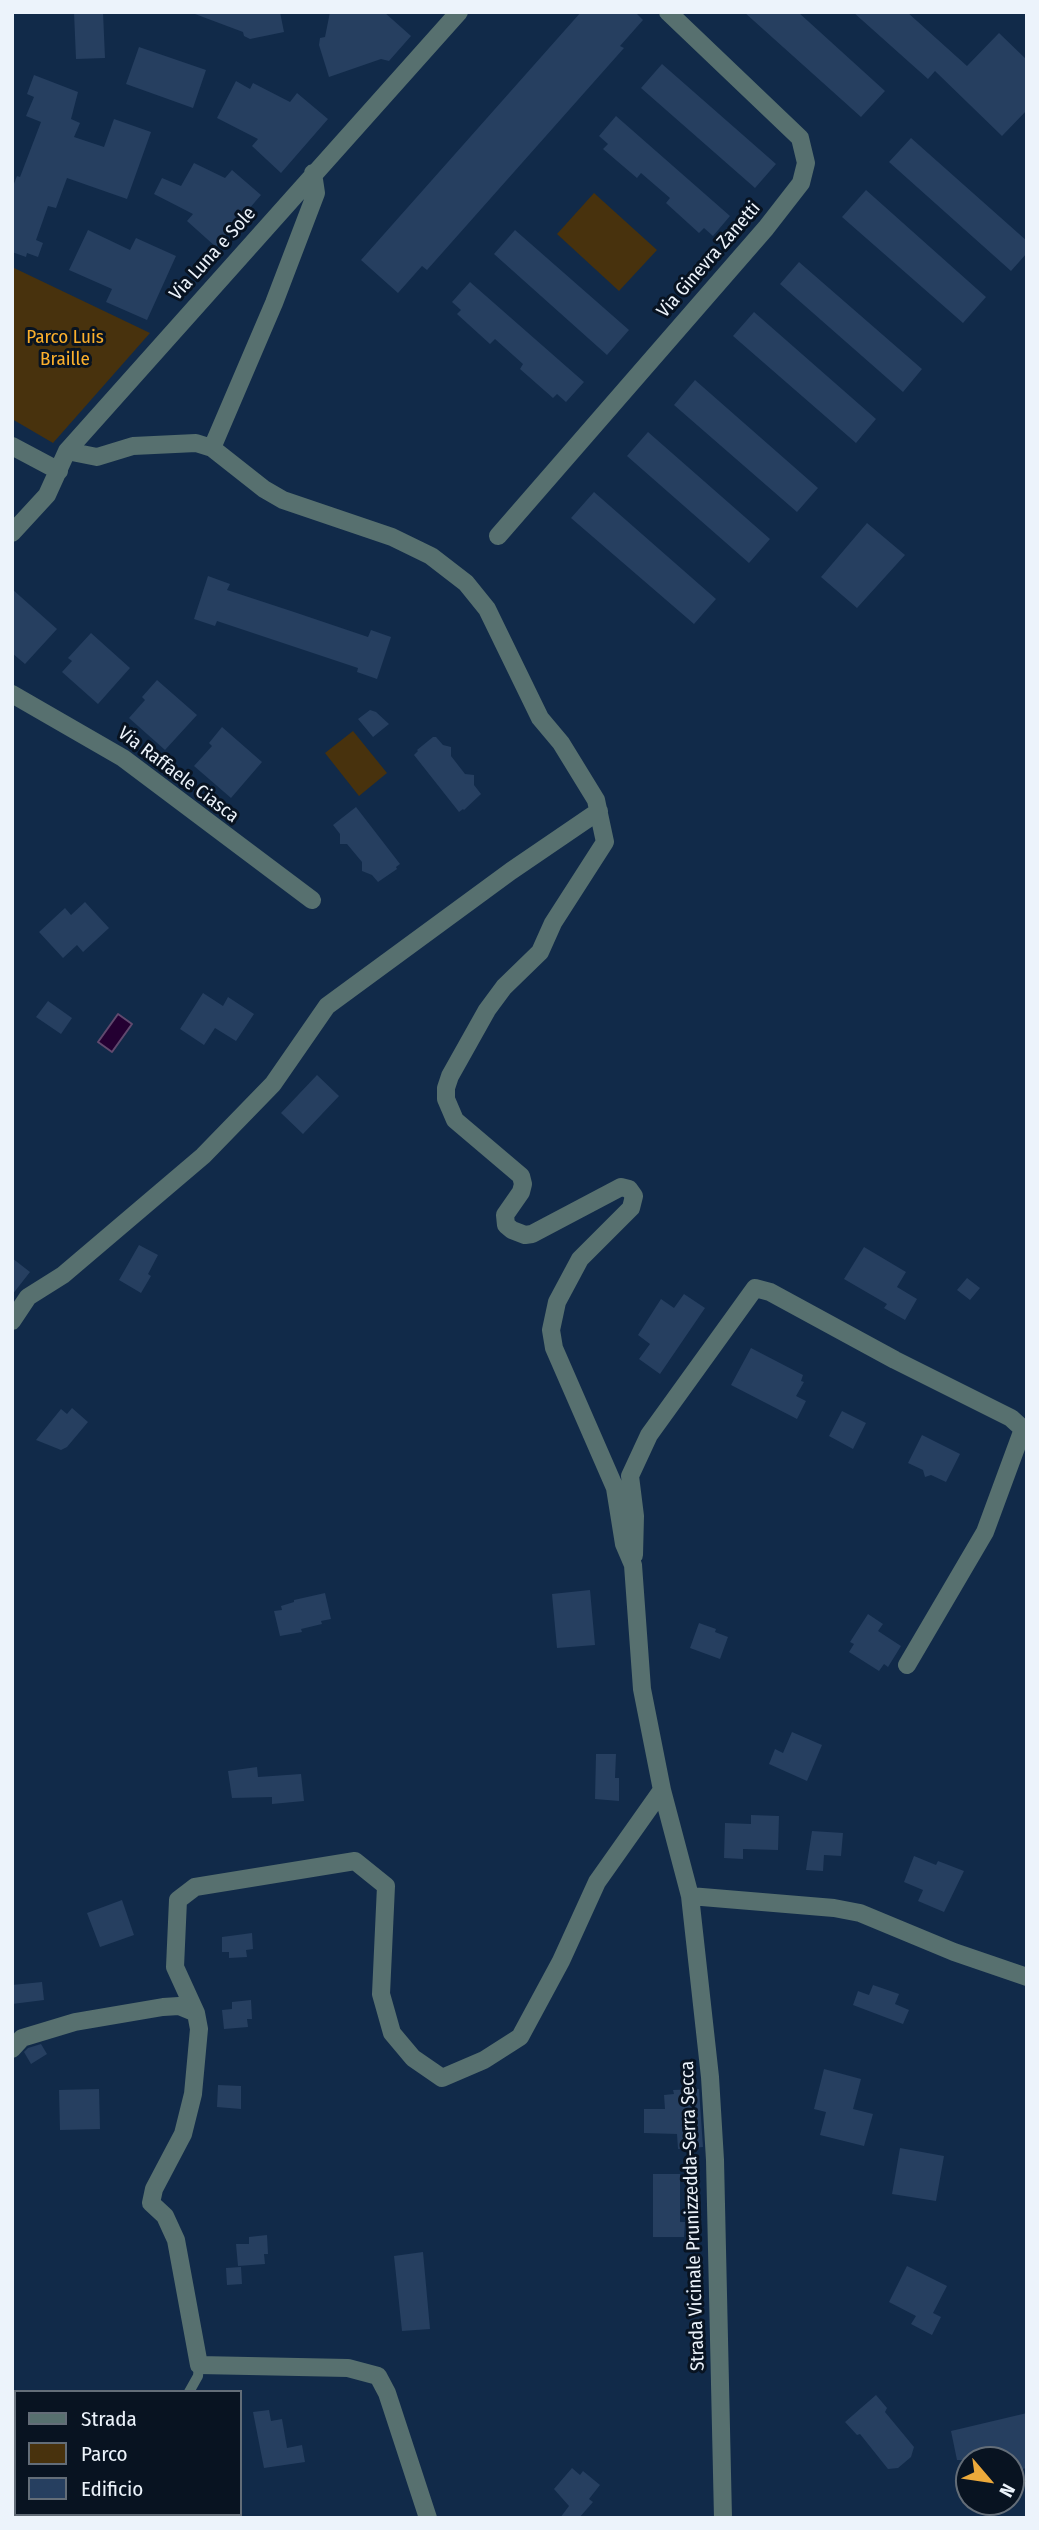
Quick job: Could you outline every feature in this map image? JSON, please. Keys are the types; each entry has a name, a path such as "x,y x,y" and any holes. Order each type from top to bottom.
{"street":[{"name":"Via Luna e Sole","path":"12,533 47,495 68,451 459,12"},
{"name":"Via Ginevra Zanetti","path":"498,536 766,228 801,183 806,163 800,138 668,12"},
{"path":"68,451 97,457 132,446 196,443 212,448 274,303 316,193 313,173"},
{"path":"12,446 59,471"},
{"name":"Strada Vicinale Prunizzedda-Serra Secca","path":"212,448 264,489 283,500 392,537 431,556 466,583 487,609 540,718 561,743 596,800 599,811 605,842 553,923 540,952 504,987 487,1010 450,1076 446,1099 455,1120 521,1176 521,1192 505,1215 506,1225 512,1230 525,1235 532,1234 621,1187 629,1189 634,1196 631,1208 580,1259 557,1302 551,1330 554,1348 615,1488 624,1544 633,1565 642,1689 662,1790 690,1896 710,2077 715,2160 723,2518"},
{"name":"Via Raffaele Ciasca","path":"12,694 106,746 312,901"},
{"path":"12,1321 28,1297 63,1275 203,1156 273,1084 327,1006 511,871 599,811"},
{"path":"633,1565 635,1516 630,1476 649,1435 755,1288 770,1292 895,1360 1011,1418 1023,1429 985,1532 906,1665"},
{"path":"428,2518 387,2393 378,2376 348,2368 199,2365 176,2240 164,2216 151,2203 154,2189 183,2134 190,2107 199,2029 197,2012 176,1967 178,1899 195,1887 355,1861 386,1885 381,1994 393,2033 414,2058 442,2078 484,2060 520,2037 561,1961 597,1882 662,1790"},
{"path":"690,1896 835,1908 860,1913 954,1952 1027,1977"},
{"path":"12,2049 22,2038 75,2022 163,2007 179,2006 197,2012"}],"lane":[{"path":"190,2390 198,2376 199,2365"}],"green space":[{"path":"594,193 657,250 619,291 557,234"},
{"name":"Parco Luis Braille","path":"12,267 150,333 53,443 12,419"},
{"path":"353,731 387,773 359,796 325,753"}],"shaded area":[{"path":"118,1014 132,1024 112,1052 98,1042"}],"building":[{"path":"74,12 103,12 105,58 76,59"},
{"path":"280,12 284,32 250,39 244,36 243,32 195,14"},
{"path":"330,12 384,12 411,36 389,61 381,59 329,77 319,45 320,38 325,37"},
{"path":"581,12 635,12 643,20 620,46 624,48 427,270 422,266 398,293 361,260"},
{"path":"744,12 798,12 885,91 861,117"},
{"path":"853,12 907,12 967,66 999,33 1027,60 1027,110 1002,136 935,71 928,79"},
{"path":"139,47 206,70 193,108 126,84"},
{"path":"662,64 776,164 755,188 641,88"},
{"path":"34,75 78,92 71,119 80,123 74,137 104,147 114,119 151,132 127,199 67,178 56,208 48,206 36,240 43,243 38,257 27,253 26,257 12,252 12,189 17,176 20,177 41,122 26,116 34,97 27,94"},
{"path":"236,81 250,89 253,83 290,102 297,93 328,119 281,173 252,146 258,139 217,118"},
{"path":"616,116 730,216 713,236 704,228 699,233 666,203 670,198 641,173 637,178 603,149 608,144 599,136"},
{"path":"911,138 1027,241 1027,253 1011,271 889,162"},
{"path":"194,163 225,178 232,170 261,195 216,247 187,221 193,214 154,194 162,178 181,186"},
{"path":"866,190 986,297 963,323 842,217"},
{"path":"88,230 130,250 136,238 176,256 147,320 106,302 112,289 69,270"},
{"path":"515,230 629,330 607,355 494,254"},
{"path":"799,262 922,369 903,392 780,284"},
{"path":"470,282 584,382 566,402 557,394 553,398 520,369 523,364 495,339 490,344 457,314 461,310 452,302"},
{"path":"754,312 876,419 856,443 733,336"},
{"path":"695,380 818,488 797,512 674,405"},
{"path":"648,432 770,539 749,563 627,456"},
{"path":"594,492 716,599 694,624 571,518"},
{"path":"867,523 905,555 857,608 821,577"},
{"path":"208,576 230,584 227,590 368,637 371,630 391,637 377,679 357,672 358,668 217,621 215,626 194,619"},
{"path":"12,589 57,629 25,664 12,653"},
{"path":"91,633 130,668 98,704 62,672 72,661 68,658"},
{"path":"157,680 197,715 165,750 129,718 145,700 142,697"},
{"path":"370,710 389,724 373,737 358,719"},
{"path":"222,727 262,762 231,798 194,766 212,746 209,743"},
{"path":"433,737 443,745 451,747 451,756 465,774 474,775 474,785 481,794 459,812 414,755"},
{"path":"356,807 400,864 378,882 372,875 362,871 362,862 347,844 340,844 340,834 333,825"},
{"path":"85,902 109,928 83,952 77,945 63,958 39,932 65,908 71,915"},
{"path":"203,993 223,1006 228,997 254,1014 236,1041 215,1028 204,1045 180,1029"},
{"path":"48,1001 72,1018 61,1034 36,1017"},
{"path":"317,1075 339,1096 303,1134 281,1113"},
{"path":"139,1245 158,1255 148,1274 151,1276 141,1293 119,1280"},
{"path":"864,1247 906,1272 897,1287 917,1299 905,1320 884,1308 887,1304 844,1279"},
{"path":"12,1258 30,1272 12,1295"},
{"path":"967,1278 980,1288 970,1300 957,1290"},
{"path":"684,1294 705,1308 660,1374 639,1359 650,1344 638,1335 661,1299 674,1308"},
{"path":"751,1348 803,1375 801,1381 804,1382 796,1396 806,1401 797,1419 731,1385"},
{"path":"72,1408 88,1422 67,1447 61,1450 36,1440 61,1409 67,1414"},
{"path":"842,1411 866,1423 853,1449 829,1436"},
{"path":"922,1435 960,1454 946,1482 931,1475 925,1477 923,1470 908,1463"},
{"path":"590,1590 595,1645 557,1648 552,1594"},
{"path":"325,1593 331,1619 301,1629 302,1632 280,1636 274,1611 282,1610 281,1606 294,1600"},
{"path":"868,1614 883,1624 878,1631 901,1646 888,1667 884,1664 879,1671 849,1652 854,1644 850,1642"},
{"path":"699,1623 728,1637 720,1659 690,1648"},
{"path":"792,1732 822,1745 807,1781 769,1764 775,1749 783,1753"},
{"path":"596,1754 616,1754 615,1778 619,1778 619,1801 595,1799"},
{"path":"257,1767 258,1777 301,1774 304,1801 272,1804 272,1797 232,1798 228,1771"},
{"path":"751,1815 779,1816 778,1850 743,1849 743,1859 724,1858 725,1823 751,1824"},
{"path":"812,1831 843,1833 841,1856 824,1855 823,1871 806,1870"},
{"path":"914,1856 936,1865 938,1861 964,1871 944,1912 918,1901 923,1890 904,1882"},
{"path":"122,1900 134,1935 100,1947 87,1913"},
{"path":"252,1933 253,1949 246,1950 247,1957 229,1958 229,1952 222,1952 222,1937"},
{"path":"42,1982 44,2000 12,2004 12,1985"},
{"path":"873,1985 899,1994 895,2004 909,2010 903,2024 853,2005 858,1991 869,1995"},
{"path":"251,2000 252,2019 247,2019 248,2027 224,2029 222,2010 232,2009 232,2002"},
{"path":"41,2044 47,2054 31,2064 24,2052"},
{"path":"824,2069 861,2079 853,2109 873,2114 864,2146 820,2135 826,2112 814,2109"},
{"path":"218,2085 241,2086 241,2109 217,2107"},
{"path":"99,2089 100,2129 60,2130 59,2090"},
{"path":"699,2089 703,2147 678,2149 677,2134 644,2133 644,2109 665,2109 664,2095 674,2094 673,2090"},
{"path":"900,2148 944,2156 936,2201 892,2194"},
{"path":"653,2174 680,2174 680,2222 685,2222 684,2237 653,2237"},
{"path":"267,2235 268,2254 264,2254 265,2264 238,2266 236,2244 249,2244 249,2237"},
{"path":"423,2252 430,2329 402,2331 394,2256"},
{"path":"907,2266 947,2286 933,2313 941,2317 932,2335 911,2324 916,2316 889,2302"},
{"path":"241,2267 242,2284 227,2285 226,2268"},
{"path":"876,2395 887,2408 885,2412 914,2447 911,2457 898,2468 888,2469 860,2434 857,2435 845,2422"},
{"path":"269,2410 271,2421 282,2419 287,2448 302,2445 305,2462 264,2468 253,2412"},
{"path":"1027,2413 1027,2468 1025,2446 955,2446 955,2450 951,2431"},
{"path":"572,2468 580,2475 583,2471 600,2485 589,2499 593,2502 579,2518 560,2518 569,2506 554,2489"}]}
